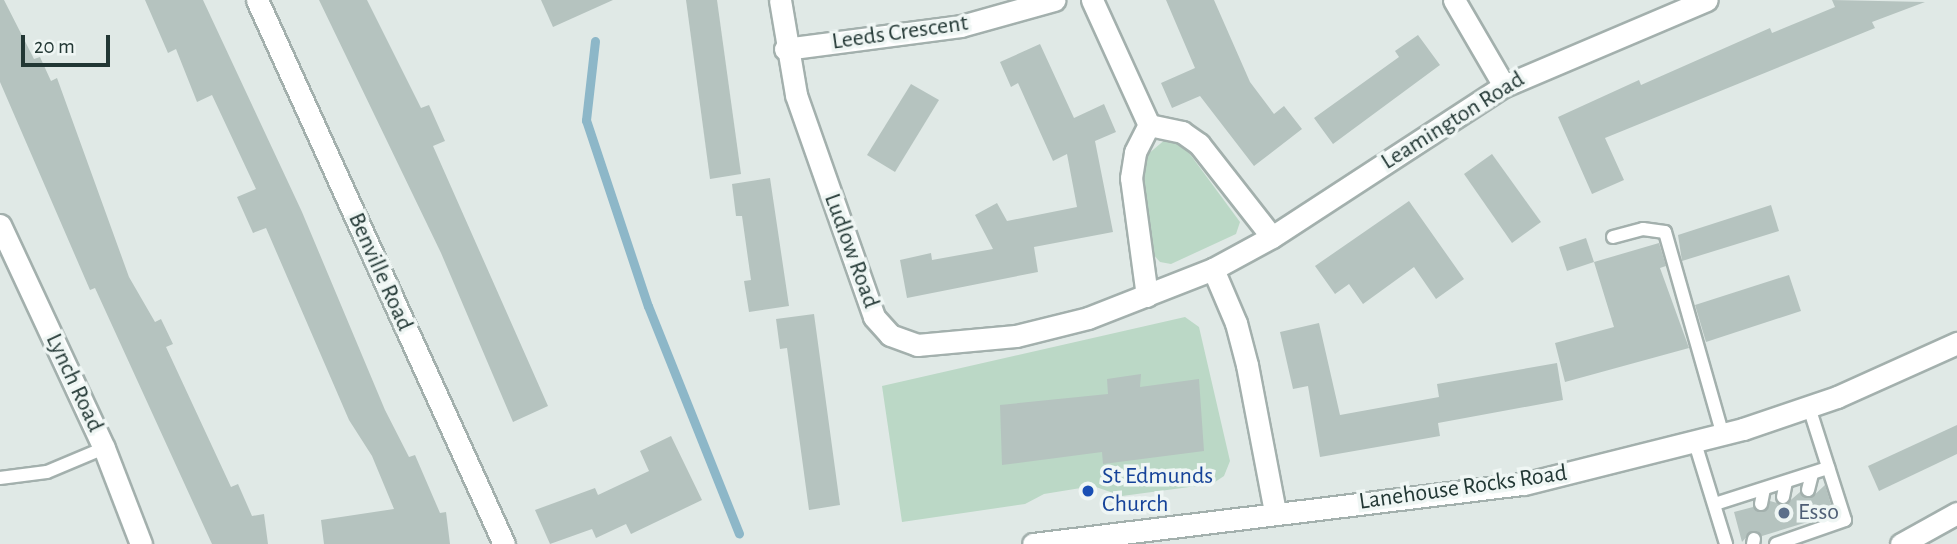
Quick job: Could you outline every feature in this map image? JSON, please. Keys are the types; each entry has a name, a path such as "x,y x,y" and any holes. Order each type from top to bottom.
{"street":[{"name":"Benville Road","path":"257,0 504,544"},
{"name":"Ludlow Road","path":"780,0 785,49 804,120 869,304 890,335 916,345 1016,336 1088,318 1213,269"},
{"name":"Leeds Crescent","path":"785,49 961,26 1054,0"},
{"path":"1092,0 1149,125"},
{"path":"1454,0 1504,86"},
{"name":"Leamington Road","path":"1213,269 1272,237 1504,86 1707,0"},
{"path":"1149,125 1182,132 1199,144 1272,237"},
{"path":"1147,296 1131,178 1135,152 1149,125"},
{"name":"Lynch Road","path":"0,225 104,448 141,544"},
{"path":"1213,269 1236,323 1247,365 1275,512"},
{"name":"Lanehouse Rocks Road","path":"1033,544 1117,537 1275,512 1524,484 1695,443 1810,407 1957,343"},
{"path":"1901,544 1957,513"}],"lane":[{"path":"1613,237 1643,229 1665,232 1723,435"},
{"path":"1775,540 1800,530 1845,520 1810,407"},
{"path":"1695,443 1726,544"},
{"path":"0,478 47,472 104,448"},
{"path":"1715,504 1828,468"},
{"path":"1808,490 1812,474"},
{"path":"1783,498 1786,482"},
{"path":"1761,504 1764,489"}],"green space":[{"path":"1167,138 1181,142 1240,222 1236,234 1171,264 1160,262 1150,251 1142,189 1147,155"},
{"path":"1185,317 1199,327 1230,461 1224,476 1212,484 1122,496 1093,486 1044,494 1025,504 902,522 882,386"}],"building":[{"path":"0,0 4,0 34,59 40,57 51,81 57,78 129,277 155,322 161,319 173,344 166,347 231,487 238,484 252,516 264,514 268,544 212,544 95,288 90,290 0,82"},
{"path":"145,0 203,0 302,212 385,410 409,457 415,455 440,513 446,512 450,544 324,544 321,520 394,509 372,456 349,420 266,228 253,233 237,197 256,189 212,95 197,102 176,49 168,53"},
{"path":"319,0 367,0 421,108 429,105 445,141 433,146 548,406 513,422 441,253"},
{"path":"541,0 613,0 553,27"},
{"path":"686,0 717,0 741,174 710,179"},
{"path":"1166,0 1214,0 1250,82 1274,114 1284,106 1302,129 1254,166 1200,96 1172,108 1161,83 1195,68"},
{"path":"1832,0 1925,2 1872,22 1875,28 1605,138 1624,180 1592,194 1558,117 1639,80 1641,85 1770,28 1772,33 1835,7"},
{"path":"1418,35 1440,65 1333,144 1314,118 1399,57 1395,51"},
{"path":"1040,44 1074,118 1104,104 1116,132 1095,141 1113,232 1034,247 1038,272 907,298 900,260 931,253 932,260 993,249 975,215 997,203 1007,221 1077,207 1067,154 1053,161 1018,83 1011,87 1000,62"},
{"path":"911,84 939,100 895,172 867,155"},
{"path":"1492,154 1541,222 1512,243 1464,174"},
{"path":"770,178 789,306 749,312 744,281 751,280 742,216 736,216 732,184"},
{"path":"1409,201 1464,279 1436,299 1414,267 1363,304 1349,284 1335,294 1315,266"},
{"path":"1771,205 1779,231 1682,261 1678,235"},
{"path":"1586,238 1594,262 1567,271 1559,247"},
{"path":"1659,243 1666,266 1660,268 1689,348 1565,382 1555,343 1614,327 1594,262"},
{"path":"1789,275 1801,311 1706,342 1695,305"},
{"path":"814,314 840,505 809,510 787,348 780,349 776,319"},
{"path":"1319,323 1340,415 1439,397 1437,384 1557,363 1563,400 1438,423 1440,436 1320,457 1308,386 1293,389 1280,332"},
{"path":"1141,374 1140,387 1199,379 1204,451 1103,464 1102,452 1002,465 1000,405 1108,394 1107,379"},
{"path":"1957,425 1957,454 1879,491 1868,466"},
{"path":"671,436 702,500 631,534 626,524 596,538 592,529 550,544 535,510 595,488 598,495 649,471 640,451"},
{"name":"Esso","path":"1825,485 1834,514 1762,536 1752,531 1742,542 1734,512 1753,507 1763,512 1770,501 1785,505 1800,492 1811,498"}],"waterway":[{"path":"595,41 586,120 648,306 739,534"}],"place":[{"name":"St Edmunds Church","path":"1088,491"},
{"name":"Esso","path":"1784,513"}]}
